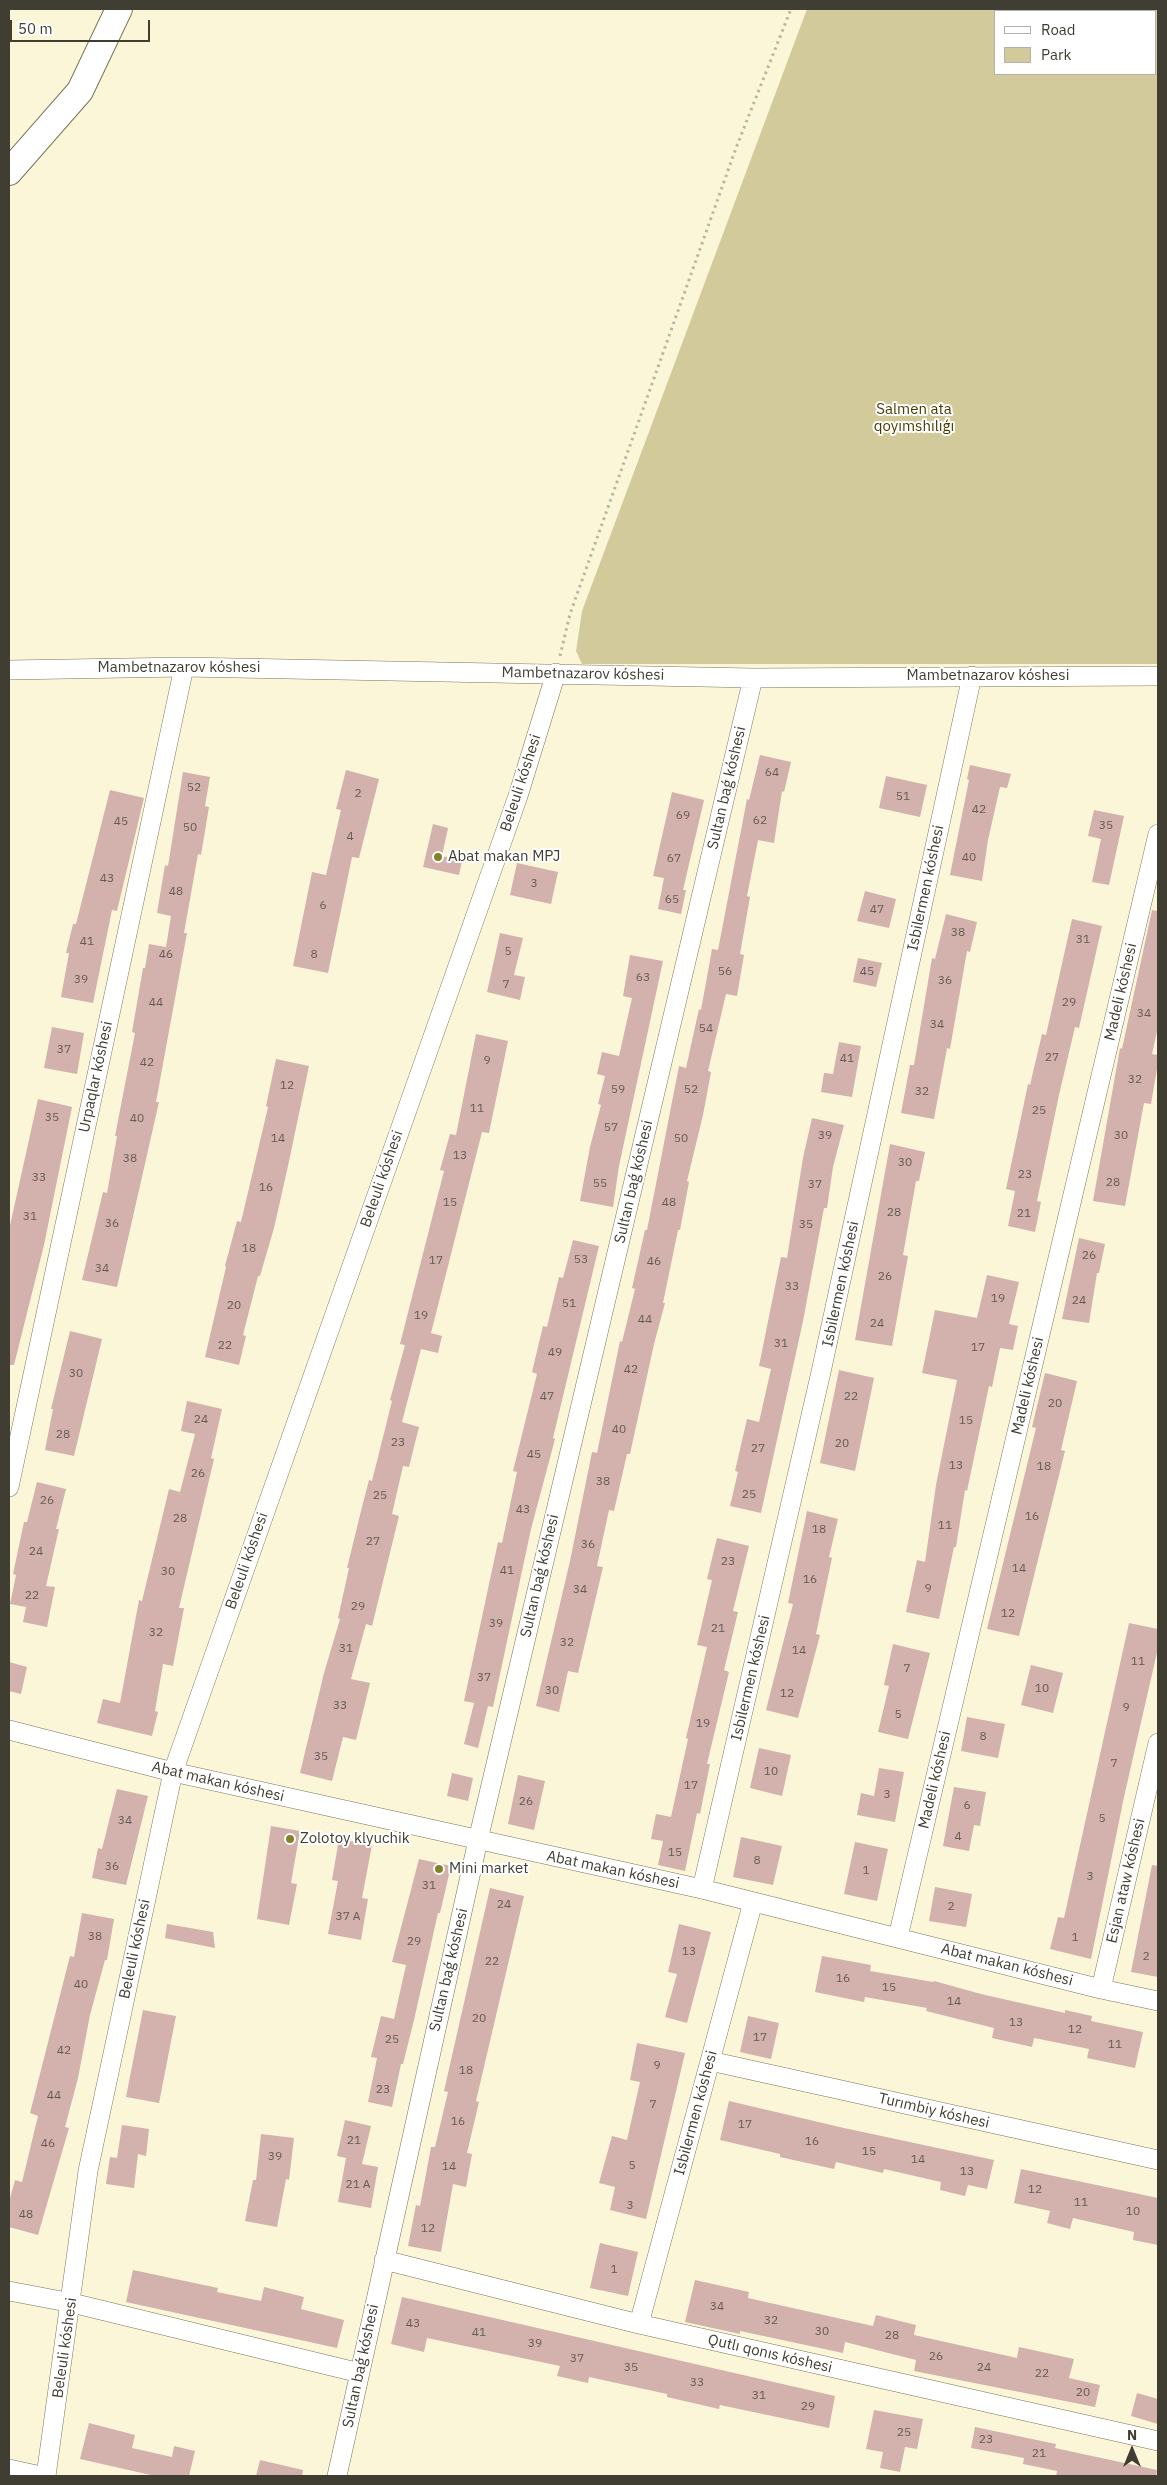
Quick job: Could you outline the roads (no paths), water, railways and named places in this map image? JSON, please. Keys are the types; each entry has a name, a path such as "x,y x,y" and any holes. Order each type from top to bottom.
{"street":[{"path":"9,172 80,91 119,9"},
{"name":"Mambetnazarov kóshesi","path":"9,670 184,667 753,678 1158,676"},
{"name":"Urpaqlar kóshesi","path":"9,1487 184,667"},
{"name":"Beleuli kóshesi","path":"46,2476 72,2303 88,2171 173,1772 518,796 556,673"},
{"name":"Isbilermen kóshesi","path":"702,1889 819,1382 972,676"},
{"name":"Sultan baǵ kóshesi","path":"337,2476 478,1840 753,678"},
{"name":"Madeli kóshesi","path":"898,1937 1158,834"},
{"name":"Abat makan kóshesi","path":"9,1730 173,1772 702,1889 1101,1989 1158,2001"},
{"name":"Esjan ataw kóshesi","path":"1101,1989 1158,1743"},
{"name":"Isbilermen kóshesi","path":"639,2324 753,1902"},
{"name":"Turımbiy kóshesi","path":"710,2061 1158,2160"},
{"name":"Qutlı qonıs kóshesi","path":"384,2260 639,2324 1158,2441"},
{"path":"9,2291 72,2303 360,2373"},
{"path":"9,2469 41,2476"}],"place":[{"name":"Abat makan MPJ","path":"438,857"},
{"name":"Zolotoy klyuchik","path":"290,1839"},
{"name":"Mini market","path":"439,1869"}],"park label":[{"name":"Salmen ata qoyımshılıǵı","path":"914,418"}]}
